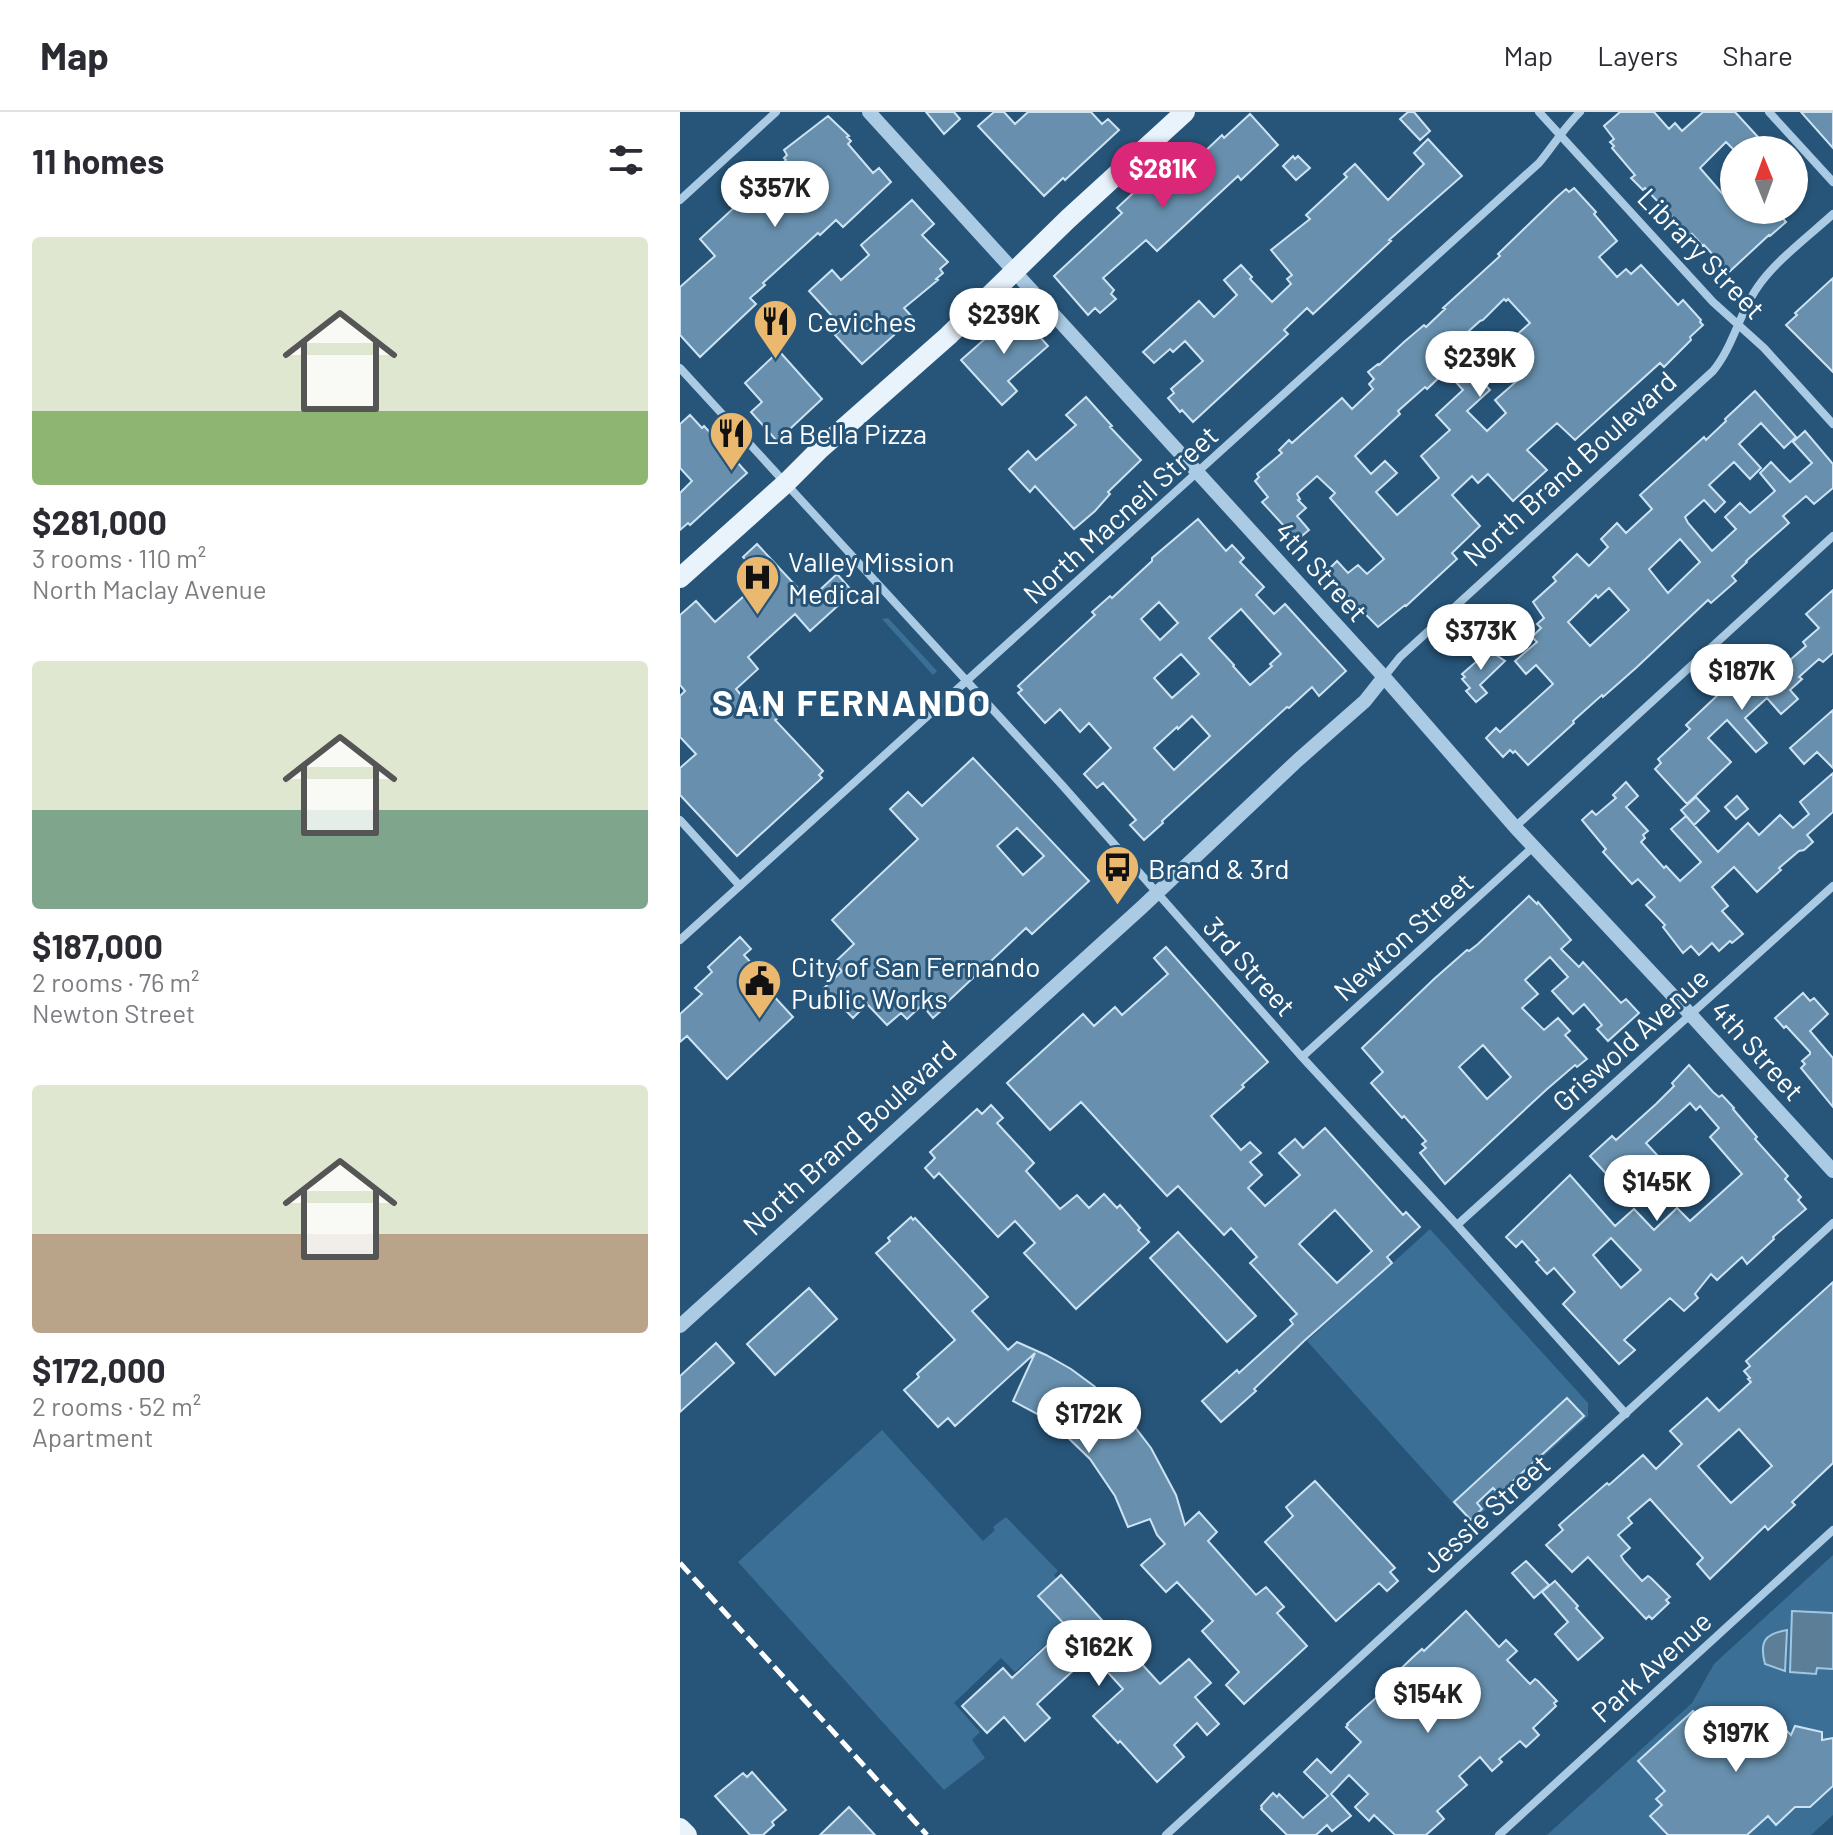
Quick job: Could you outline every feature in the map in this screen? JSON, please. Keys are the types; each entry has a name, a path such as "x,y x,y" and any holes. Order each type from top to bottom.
{"main road":[{"path":"680,578 948,336 1068,219 1185,112"},
{"path":"680,1828 687,1835"}],"street":[{"path":"680,200 776,112"},
{"name":"4th Street","path":"869,112 1384,677 1533,847 1833,1171"},
{"name":"Library Street","path":"1539,112 1713,302 1764,348 1833,424"},
{"name":"North Macneil Street","path":"680,940 1539,163 1559,134 1580,112"},
{"path":"1769,112 1833,182"},
{"name":"North Brand Boulevard","path":"682,1319 1156,894 1365,701 1400,657 1713,371 1764,279 1833,214"},
{"name":"3rd Street","path":"680,368 1062,785 1302,1057 1626,1414"},
{"path":"1515,827 1833,536"},
{"path":"680,820 740,886"},
{"name":"Newton Street","path":"1302,1057 1533,847"},
{"name":"Griswold Avenue","path":"1457,1225 1833,886"},
{"name":"Jessie Street","path":"1166,1835 1833,1223"},
{"name":"Park Avenue","path":"1499,1835 1833,1530"}],"shaded area":[{"path":"888,618 937,671 933,675 882,619"},
{"path":"1430,1229 1588,1403 1588,1416 1471,1523 1307,1341"},
{"path":"882,1430 983,1541 995,1530 993,1527 1006,1517 1058,1571 1054,1575 1057,1579 1038,1596 1066,1626 1015,1672 1001,1658 954,1703 980,1732 972,1740 985,1758 944,1790 738,1562"},
{"path":"1833,1555 1833,1815 1811,1835 1547,1835 1692,1703 1714,1664"},
{"path":"1792,1611 1833,1613 1833,1669 1817,1668 1816,1674 1790,1672"},
{"path":"1787,1630 1785,1671 1765,1664 1763,1650 1769,1636"}],"building":[{"path":"926,112 954,112 960,119 944,134"},
{"path":"994,112 1004,112 1015,124 1028,112 1091,112 1102,124 1108,119 1119,130 1044,196 978,126"},
{"path":"1408,112 1414,112 1430,131 1420,140 1400,119"},
{"path":"1620,112 1654,112 1669,129 1675,123 1682,131 1703,112 1735,112 1757,136 1720,136 1720,148 1700,168 1720,191 1720,224 1784,224 1729,272 1645,188 1643,190 1631,178 1635,175 1612,148 1614,146 1610,142 1614,139 1604,126"},
{"path":"1801,112 1833,112 1833,148"},
{"path":"1250,114 1278,145 1241,180 1238,176 1157,251 1146,240 1103,278 1114,290 1111,294 1116,299 1100,313 1095,308 1088,315 1054,276 1122,213 1117,208 1159,169 1163,173 1191,148 1199,157"},
{"path":"828,116 849,136 851,141 848,144 873,173 879,168 891,182 843,227 836,220 763,283 765,285 750,298 756,304 700,357 680,335 680,287 715,256 700,239 786,160 784,150"},
{"path":"1428,139 1462,176 1389,240 1313,314 1307,308 1284,330 1288,334 1193,422 1182,410 1180,412 1168,398 1174,393 1171,389 1203,361 1185,341 1154,363 1143,352 1199,301 1214,317 1237,295 1224,280 1241,265 1272,302 1291,284 1287,279 1292,275 1271,250 1310,219 1306,215 1347,177 1344,174 1355,164 1388,200 1424,164 1414,153"},
{"path":"1293,156 1295,159 1298,156 1310,168 1296,180 1283,166"},
{"path":"1574,188 1617,241 1599,257 1617,277 1626,269 1631,274 1641,265 1678,305 1683,300 1703,325 1664,367 1660,363 1575,440 1557,423 1527,450 1547,470 1513,501 1488,474 1478,483 1472,476 1452,495 1480,526 1452,553 1457,559 1378,627 1325,573 1337,561 1348,573 1358,565 1367,574 1384,559 1330,498 1335,493 1317,476 1297,494 1298,500 1306,508 1297,516 1309,530 1297,540 1262,502 1268,497 1255,481 1259,477 1257,474 1282,453 1279,450 1289,440 1292,443 1342,398 1352,409 1373,389 1369,384 1374,379 1368,372 1424,325 1426,327 1557,197 1566,189 1569,192","holes":["1504,299 1508,299 1530,323 1503,347 1526,373 1495,400 1506,413 1487,431 1467,411 1490,390 1453,349","1446,371 1463,390 1436,415 1450,430 1421,456 1439,478 1397,515 1376,492 1397,473 1385,461 1371,474 1355,456 1400,414 1398,411"]},
{"path":"912,200 934,224 922,235 948,262 940,269 943,273 938,280 904,308 913,318 862,364 835,335 843,328 809,291 832,270 841,280 869,255 861,245"},
{"path":"1833,278 1833,372 1786,325"},
{"path":"1012,315 1020,315 1048,346 1008,381 1017,391 1002,405 961,360"},
{"path":"779,351 822,399 777,441 751,412 762,402 745,383"},
{"path":"1755,391 1796,437 1784,448 1761,423 1739,444 1761,468 1750,479 1734,462 1709,485 1725,502 1715,512 1704,500 1685,517 1712,551 1736,529 1725,517 1740,503 1750,513 1775,491 1760,473 1771,462 1790,482 1812,463 1793,442 1805,431 1833,464 1833,488 1814,504 1806,496 1783,516 1789,523 1732,576 1736,581 1711,603 1708,600 1528,765 1515,751 1510,750 1503,757 1486,738 1496,728 1500,732 1553,684 1536,665 1526,674 1515,661 1537,642 1532,637 1541,628 1537,624 1544,618 1533,602 1556,581 1553,577 1577,554 1589,566 1608,547 1601,539 1617,523 1626,533 1652,509 1640,495 1704,437 1706,440","holes":["1680,539 1700,562 1668,593 1649,569","1609,588 1629,610 1590,646 1568,622 1596,595 1598,598"]},
{"path":"1086,397 1141,460 1108,492 1110,494 1095,511 1074,529 1035,486 1030,492 1009,469 1028,451 1036,460 1076,425 1066,415"},
{"path":"690,415 747,473 690,525 688,523 680,530 680,493 692,481 680,468 680,424"},
{"path":"1198,519 1226,551 1232,545 1244,558 1240,562 1264,587 1256,595 1274,614 1285,604 1346,671 1319,696 1312,687 1287,707 1144,840 1130,825 1136,820 1103,783 1097,788 1084,774 1111,748 1089,723 1080,732 1060,709 1045,723 1018,693 1022,690 1018,686 1152,558","holes":["1159,602 1178,623 1160,640 1141,619","1241,609 1281,654 1250,685 1209,638","1181,654 1199,674 1172,698 1154,678","1192,716 1210,736 1174,770 1154,748"]},
{"path":"757,544 809,600 837,574 853,592 810,631 795,614 748,657 758,669 736,689 755,712 765,703 778,718 775,720 823,771 819,775 822,778 737,856 680,795 680,768 696,754 680,737 680,696 685,691 680,685 680,615 696,601 715,622 763,579 743,557"},
{"path":"1833,590 1833,653 1823,662 1819,659 1799,677 1802,679 1790,690 1798,699 1781,714 1767,698 1745,718 1767,743 1756,752 1727,720 1708,738 1731,762 1687,804 1655,769 1661,763 1658,759 1690,729 1686,725 1739,675 1751,689 1806,646 1803,642 1819,628 1806,614"},
{"path":"1478,647 1505,661 1480,685 1487,693 1476,702 1466,691 1470,688 1462,679 1465,677 1462,674 1477,661 1471,654"},
{"path":"1833,710 1833,768 1817,752 1804,764 1790,748"},
{"path":"973,758 1089,881 1032,934 1026,928 933,1018 922,1005 907,1019 901,1013 887,1025 867,1004 853,1018 824,988 842,971 834,963 854,944 832,920 918,839 890,809 908,792 922,806","holes":["1017,828 1044,856 1023,875 997,846"]},
{"path":"1833,773 1833,812 1807,835 1813,842 1779,868 1781,870 1757,892 1734,867 1712,887 1728,906 1722,911 1743,934 1719,951 1712,943 1699,955 1691,946 1683,953 1663,927 1665,925 1646,905 1655,897 1638,879 1632,884 1603,852 1606,849 1582,820 1592,811 1596,815 1616,798 1613,795 1626,782 1638,796 1626,807 1648,831 1641,842 1680,881 1701,862 1671,829 1686,816 1718,852 1748,823 1759,835 1780,815 1793,828 1809,814 1800,802"},
{"path":"1737,796 1748,809 1736,819 1725,807"},
{"path":"1696,797 1709,811 1694,825 1681,810"},
{"path":"1529,896 1571,940 1561,949 1579,967 1583,962 1621,1003 1626,999 1639,1013 1608,1041 1597,1029 1602,1025 1584,1004 1573,1014 1552,991 1568,977 1550,957 1525,980 1538,994 1522,1008 1544,1030 1558,1018 1570,1031 1565,1035 1587,1059 1577,1067 1575,1065 1546,1090 1445,1184 1420,1153 1426,1148 1422,1144 1426,1141 1371,1083 1383,1072 1362,1048 1434,979 1478,944","holes":["1483,1045 1511,1077 1487,1099 1459,1067"]},
{"name":"City of San Fernando Public Works","path":"740,937 751,949 744,955 753,965 749,969 793,1017 727,1079 687,1036 680,1042 680,1014 702,994 695,988 712,972 708,967"},
{"path":"1166,947 1268,1062 1211,1116 1241,1150 1250,1142 1261,1153 1250,1162 1262,1175 1248,1188 1265,1206 1300,1175 1279,1153 1295,1139 1303,1148 1325,1128 1403,1215 1406,1212 1420,1227 1387,1257 1392,1263 1304,1341 1221,1422 1202,1401 1237,1370 1239,1373 1293,1324 1290,1320 1297,1314 1250,1263 1257,1257 1231,1228 1224,1235 1178,1186 1167,1196 1081,1102 1050,1130 1007,1083 1083,1014 1094,1026 1115,1007 1122,1015 1168,974 1154,958","holes":["1335,1210 1372,1251 1337,1283 1299,1244"]},
{"path":"1803,993 1810,1001 1814,998 1828,1014 1810,1031 1833,1058 1833,1107 1801,1068 1805,1064 1802,1061 1810,1052 1775,1018"},
{"path":"1689,1065 1713,1092 1719,1097 1722,1095 1788,1176 1785,1179 1801,1197 1798,1200 1806,1209 1747,1264 1742,1257 1717,1280 1711,1274 1695,1294 1698,1298 1684,1311 1670,1298 1624,1340 1635,1350 1619,1364 1563,1304 1575,1292 1554,1268 1547,1274 1522,1241 1516,1247 1506,1237 1570,1175 1615,1226 1634,1209 1654,1230 1677,1208 1690,1221 1742,1174 1710,1137 1719,1128 1700,1106 1696,1110 1690,1103 1646,1143 1669,1168 1632,1202 1590,1156 1612,1136 1616,1140 1674,1086 1672,1083","holes":["1611,1238 1641,1270 1621,1288 1593,1255"]},
{"path":"991,1105 1003,1118 997,1123 1034,1163 1026,1171 1060,1209 1077,1195 1089,1208 1104,1194 1117,1208 1120,1205 1149,1242 1076,1309 1024,1253 1035,1243 1015,1221 998,1237 939,1173 934,1178 925,1168 935,1158 930,1152 977,1109 982,1114"},
{"path":"911,1217 988,1297 972,1311 1008,1350 1017,1342 1071,1369 1094,1386 1131,1422 1151,1448 1176,1495 1185,1525 1199,1512 1217,1532 1208,1541 1256,1595 1266,1587 1284,1607 1277,1613 1307,1646 1244,1704 1226,1685 1239,1672 1202,1631 1213,1621 1177,1582 1166,1592 1141,1565 1165,1544 1150,1519 1128,1527 1115,1496 1090,1459 1058,1428 1013,1401 1035,1353 955,1426 948,1418 938,1427 904,1390 955,1340 876,1253"},
{"path":"1178,1232 1256,1316 1227,1342 1150,1258"},
{"path":"1833,1282 1833,1463 1792,1502 1795,1505 1768,1530 1765,1526 1710,1579 1697,1564 1703,1558 1650,1499 1628,1518 1632,1523 1618,1535 1630,1548 1621,1556 1624,1561 1642,1581 1648,1576 1670,1597 1666,1600 1669,1603 1652,1619 1649,1616 1646,1619 1588,1557 1572,1572 1546,1545 1563,1530 1559,1525 1643,1455 1656,1469 1682,1444 1670,1431 1707,1398 1719,1411 1751,1382 1744,1371 1750,1366 1746,1361","holes":["1739,1429 1772,1466 1731,1503 1698,1466"]},
{"path":"809,1288 837,1319 775,1375 747,1344"},
{"path":"716,1343 734,1363 680,1412 680,1376"},
{"path":"1567,1398 1584,1416 1499,1494 1493,1488 1477,1503 1482,1509 1471,1520 1454,1502"},
{"path":"1315,1481 1395,1568 1390,1572 1398,1581 1387,1591 1379,1583 1336,1621 1265,1542 1293,1516 1286,1507"},
{"path":"1526,1561 1549,1585 1534,1598 1512,1573"},
{"path":"1061,1575 1160,1684 1189,1659 1211,1683 1195,1697 1219,1724 1207,1735 1197,1723 1174,1745 1184,1757 1157,1782 1093,1716 1123,1689 1091,1654 1037,1704 1050,1718 1025,1741 1004,1717 987,1733 962,1706 1003,1668 1012,1678 1067,1627 1038,1596"},
{"path":"1555,1581 1603,1638 1578,1660 1555,1634 1568,1622 1542,1592"},
{"path":"1466,1611 1499,1647 1506,1640 1517,1651 1507,1660 1530,1684 1535,1679 1557,1701 1554,1703 1556,1706 1533,1728 1539,1735 1526,1747 1520,1741 1499,1759 1502,1762 1492,1771 1480,1757 1459,1776 1467,1785 1437,1811 1444,1819 1426,1835 1395,1835 1374,1815 1369,1821 1355,1807 1368,1794 1349,1775 1331,1794 1351,1816 1332,1831 1327,1825 1316,1835 1287,1835 1261,1806 1273,1793 1277,1797 1279,1794 1303,1818 1328,1796 1304,1772 1317,1759 1331,1773 1361,1742 1346,1727 1347,1724 1388,1687 1385,1684 1412,1658 1422,1649 1424,1651"},
{"path":"1739,1710 1768,1712 1791,1735 1795,1726 1822,1732 1822,1740 1833,1738 1833,1786 1810,1807 1795,1807 1776,1825 1768,1816 1747,1835 1668,1835 1650,1816 1662,1805 1656,1799 1665,1791 1638,1761 1693,1711 1700,1719 1705,1715 1717,1728 1719,1726 1738,1747"},
{"path":"752,1772 786,1810 763,1835 750,1835 715,1796 743,1773 747,1777"},
{"path":"849,1807 875,1835 820,1835"}],"railway":[{"path":"680,1563 927,1835"}],"place":[{"name":"Ceviches","path":"776,360"},
{"name":"La Bella Pizza","path":"732,472"},
{"name":"Valley Mission Medical","path":"757,616"},
{"name":"Brand & 3rd","path":"1117,907"},
{"name":"City of San Fernando Public Works","path":"760,1021"}],"district":[{"name":"SAN FERNANDO","path":"852,701"}]}
